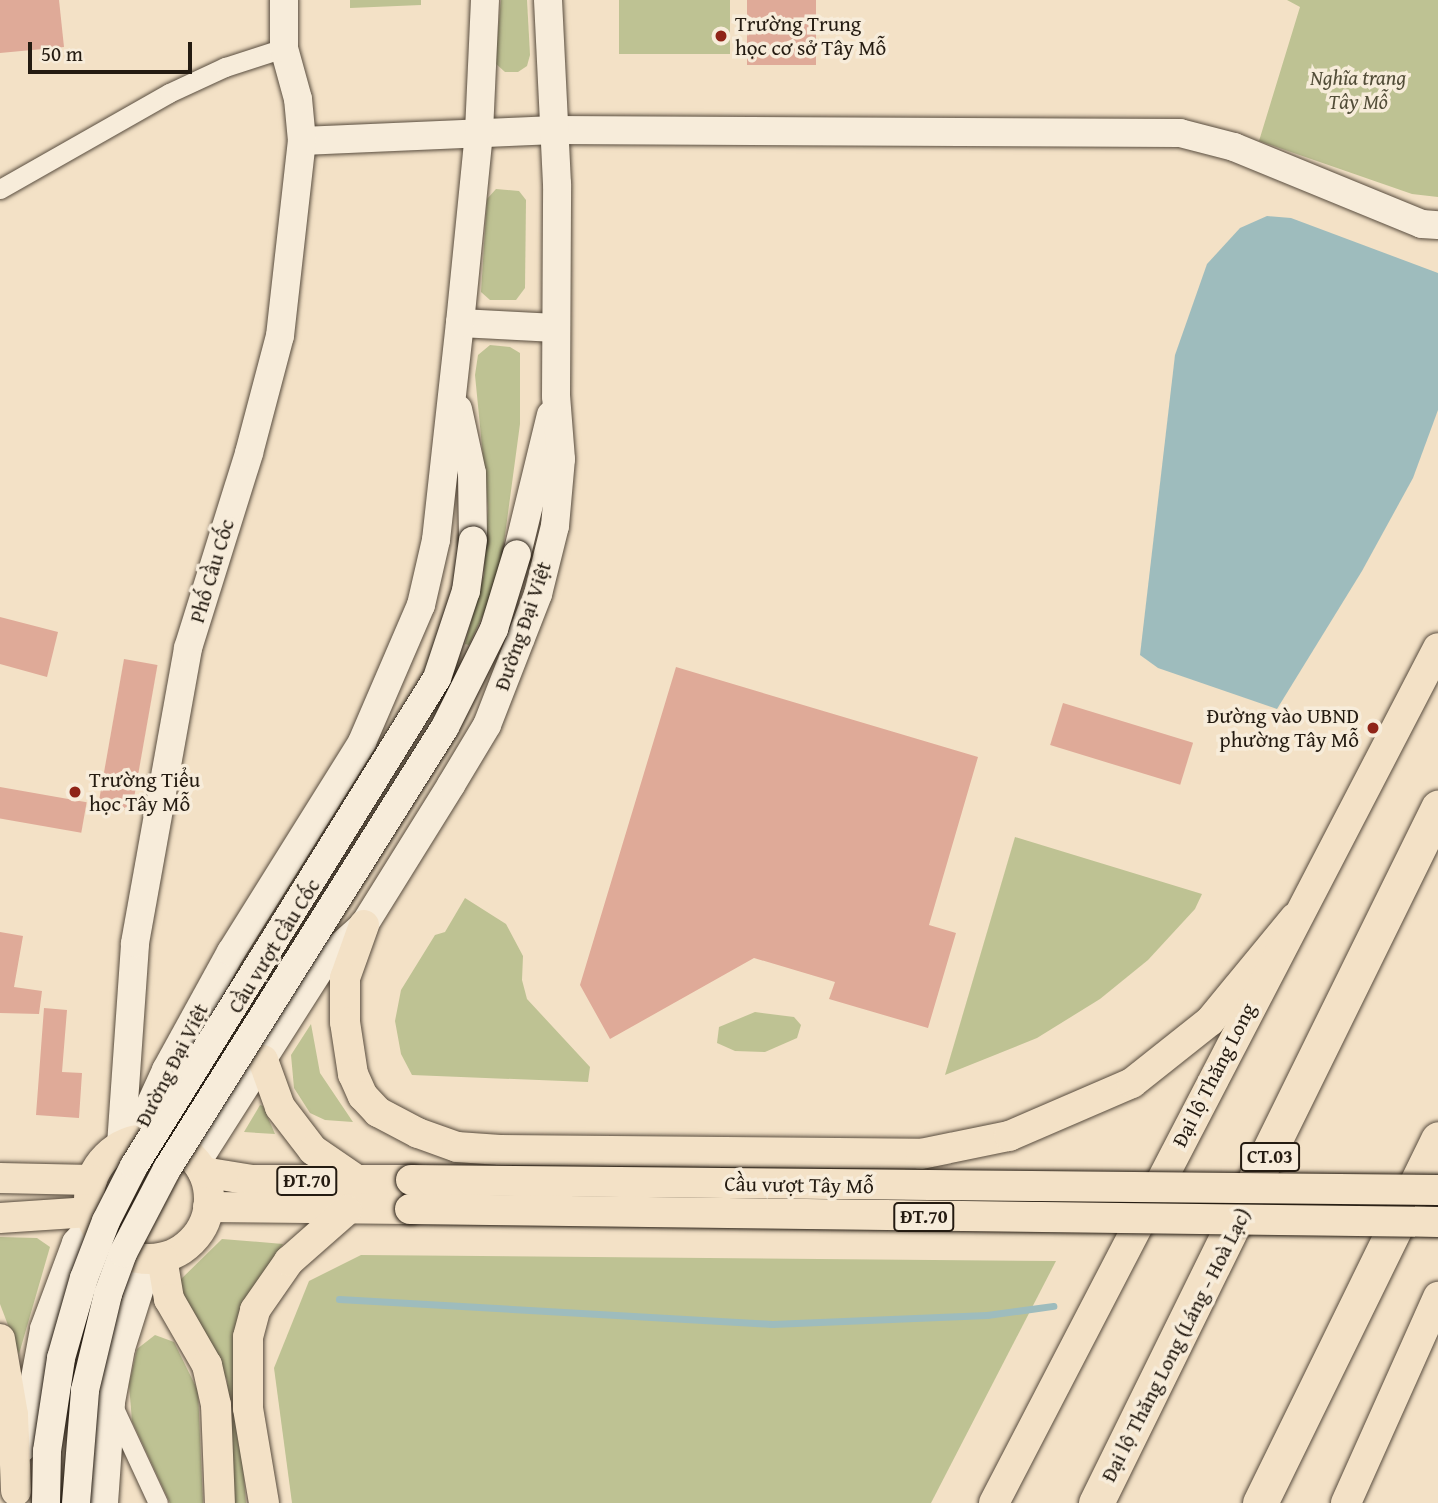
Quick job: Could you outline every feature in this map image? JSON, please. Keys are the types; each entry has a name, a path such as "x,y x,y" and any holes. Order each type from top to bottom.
{"highway":[{"name":"Đại lộ Thăng Long (Láng - Hoà Lạc)","path":"1096,1503 1130,1441 1438,808"},
{"path":"1260,1503 1438,1139"}],"main road":[{"name":"Đại lộ Thăng Long","path":"994,1503 1295,918 1438,648"},
{"path":"364,925 345,978 348,1052 363,1096 408,1129 457,1147 500,1150 921,1154 1009,1136 1132,1083 1210,1021 1295,918"},
{"path":"263,1060 280,1107 313,1150 358,1181"},
{"path":"169,1142 200,1167 208,1208 192,1240 155,1259 110,1245 92,1217 92,1180 98,1166 128,1143 169,1142"},
{"name":"Cầu vượt Tây Mỗ","path":"200,1167 252,1180 358,1181 411,1195 1438,1222"},
{"path":"0,1178 92,1180"},
{"name":"Cầu vượt Tây Mỗ","path":"208,1208 347,1210 411,1195 1438,1190"},
{"path":"264,1503 248,1408 248,1337 255,1310 289,1261 347,1210"},
{"path":"0,1218 92,1217"},
{"path":"155,1259 169,1298 207,1365 216,1405 220,1503"},
{"path":"1346,1503 1438,1297"},
{"path":"0,1339 13,1415 16,1497"}],"street":[{"name":"Phố Cầu Cốc","path":"128,1143 135,943 188,648 249,453 280,336 302,141 298,99 284,48 284,0"},
{"name":"Đường Đại Việt","path":"128,1143 218,975 362,742 396,673 421,605 436,540 460,323 479,132 485,0"},
{"name":"Đường Đại Việt","path":"200,1167 327,958 364,925 487,725 514,662 555,526 561,459 556,396 555,130 548,0"},
{"path":"0,189 169,93 225,67 284,48"},
{"path":"302,141 555,130 1180,133 1234,147 1422,224 1438,225"},
{"path":"460,323 556,328"},
{"name":"Cầu vượt Cầu Cốc","path":"46,1503 47,1451 61,1358 106,1222 134,1166 437,678 466,591 473,540 472,473 453,386"},
{"name":"Cầu vượt Cầu Cốc","path":"76,1503 85,1391 108,1294 123,1253 167,1169 444,727 494,629 517,554 556,396"},
{"path":"16,1497 44,1329 76,1243 92,1217"},
{"path":"104,1503 111,1402 121,1348 155,1259"},
{"path":"111,1402 158,1503"}],"green space":[{"path":"350,0 421,0 421,5 350,8"},
{"path":"501,0 527,0 530,55 527,66 518,72 505,72 495,63"},
{"path":"619,0 730,0 730,54 619,54"},
{"name":"Nghĩa trang Tây Mỗ","path":"1287,0 1438,0 1438,197 1412,194 1259,141 1300,7"},
{"path":"496,189 519,191 526,200 525,288 516,300 490,300 481,292 487,199"},
{"path":"490,345 510,347 520,353 520,424 503,550 487,606 469,645 465,644 484,575 488,508 475,375 478,355"},
{"path":"1015,837 1202,894 1195,909 1148,960 1100,999 1037,1038 945,1075"},
{"path":"465,898 506,924 523,956 522,980 527,999 590,1067 588,1082 412,1075 401,1054 395,1021 401,990 435,935 445,932"},
{"path":"755,1012 794,1017 801,1025 797,1038 765,1052 735,1051 717,1043 719,1027"},
{"path":"311,1024 320,1073 353,1122 325,1120 310,1113 294,1088 291,1055"},
{"path":"260,1105 263,1106 275,1134 244,1132"},
{"path":"0,1237 37,1238 50,1247 19,1354 0,1304"},
{"path":"222,1239 283,1244 248,1298 237,1392 246,1503 233,1503 227,1380 177,1283"},
{"path":"361,1255 1056,1261 931,1503 292,1503 274,1368 309,1281"},
{"path":"155,1335 174,1342 198,1391 203,1503 170,1503 132,1421 129,1384 137,1349"}],"water":[{"path":"1267,216 1291,218 1438,273 1438,410 1413,478 1362,571 1277,709 1158,668 1140,655 1175,355 1207,264 1240,228"}],"building":[{"path":"0,0 59,0 64,47 0,53"},
{"path":"747,0 816,0 816,65 747,65"},
{"path":"0,617 58,632 47,677 0,664"},
{"path":"124,659 157,665 132,811 98,805"},
{"path":"676,667 978,757 929,925 956,933 928,1028 829,999 835,982 754,958 610,1039 580,985"},
{"path":"1063,703 1193,743 1180,785 1050,745"},
{"path":"0,787 87,802 81,833 0,818"},
{"path":"0,932 23,936 14,987 42,991 39,1014 0,1013"},
{"path":"44,1008 67,1010 62,1072 82,1073 79,1118 36,1115"}],"waterway":[{"path":"339,1299 772,1324 987,1315 1053,1306"}],"place":[{"name":"Trường Trung học cơ sở Tây Mỗ","path":"721,36"},
{"name":"Đường vào UBND phường Tây Mỗ","path":"1373,728"},
{"name":"Trường Tiểu học Tây Mỗ","path":"75,792"}]}
